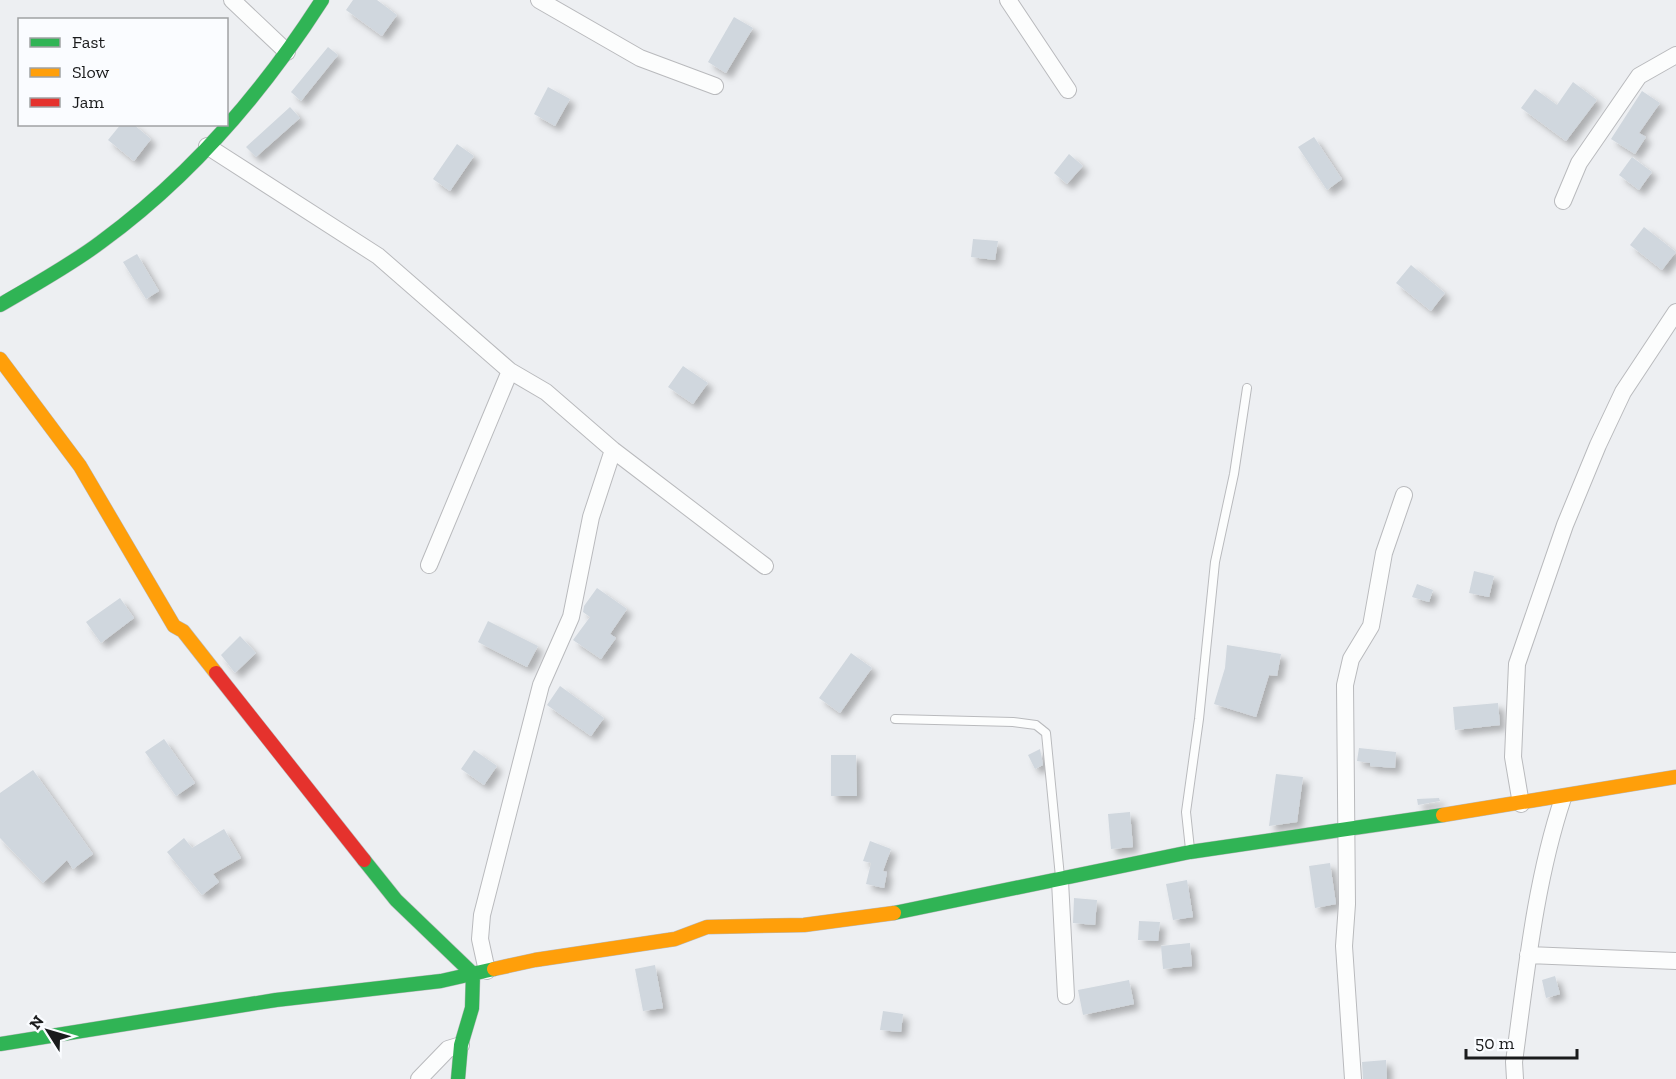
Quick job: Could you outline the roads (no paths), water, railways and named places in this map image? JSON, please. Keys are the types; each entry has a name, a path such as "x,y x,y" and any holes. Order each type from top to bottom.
{"street":[{"path":"232,0 287,52"},
{"path":"228,121 302,35 322,0"},
{"path":"539,0 640,58 715,86"},
{"path":"1008,0 1068,90"},
{"path":"1563,201 1580,163 1639,76 1676,55"},
{"path":"0,305 103,240 153,200 224,126"},
{"path":"207,146 378,256 510,370 546,392 613,450 765,566"},
{"path":"1521,804 1513,757 1517,664 1564,525 1598,445 1623,392 1676,312"},
{"path":"0,358 80,466 174,626 183,632 396,900 480,973"},
{"path":"429,565 510,370"},
{"path":"458,1079 461,1045 480,973 482,915 541,685 571,617 591,517 613,450"},
{"path":"1353,1079 1344,946 1347,904 1345,830 1348,768 1345,685 1351,659 1371,626 1384,553 1404,495"},
{"path":"0,1044 276,1000 441,981 535,960 675,939 707,927 816,924 896,913 1191,852 1563,798 1676,777"},
{"path":"1515,1079 1514,1062 1528,955 1555,823 1563,798"},
{"path":"1060,880 1066,996"},
{"path":"1528,955 1676,961"},
{"path":"419,1079 448,1050 461,1045"}],"lane":[{"path":"1191,852 1186,812 1199,719 1215,562 1234,474 1246,388"},
{"path":"895,719 1013,722 1036,725 1046,733 1060,880"}]}
